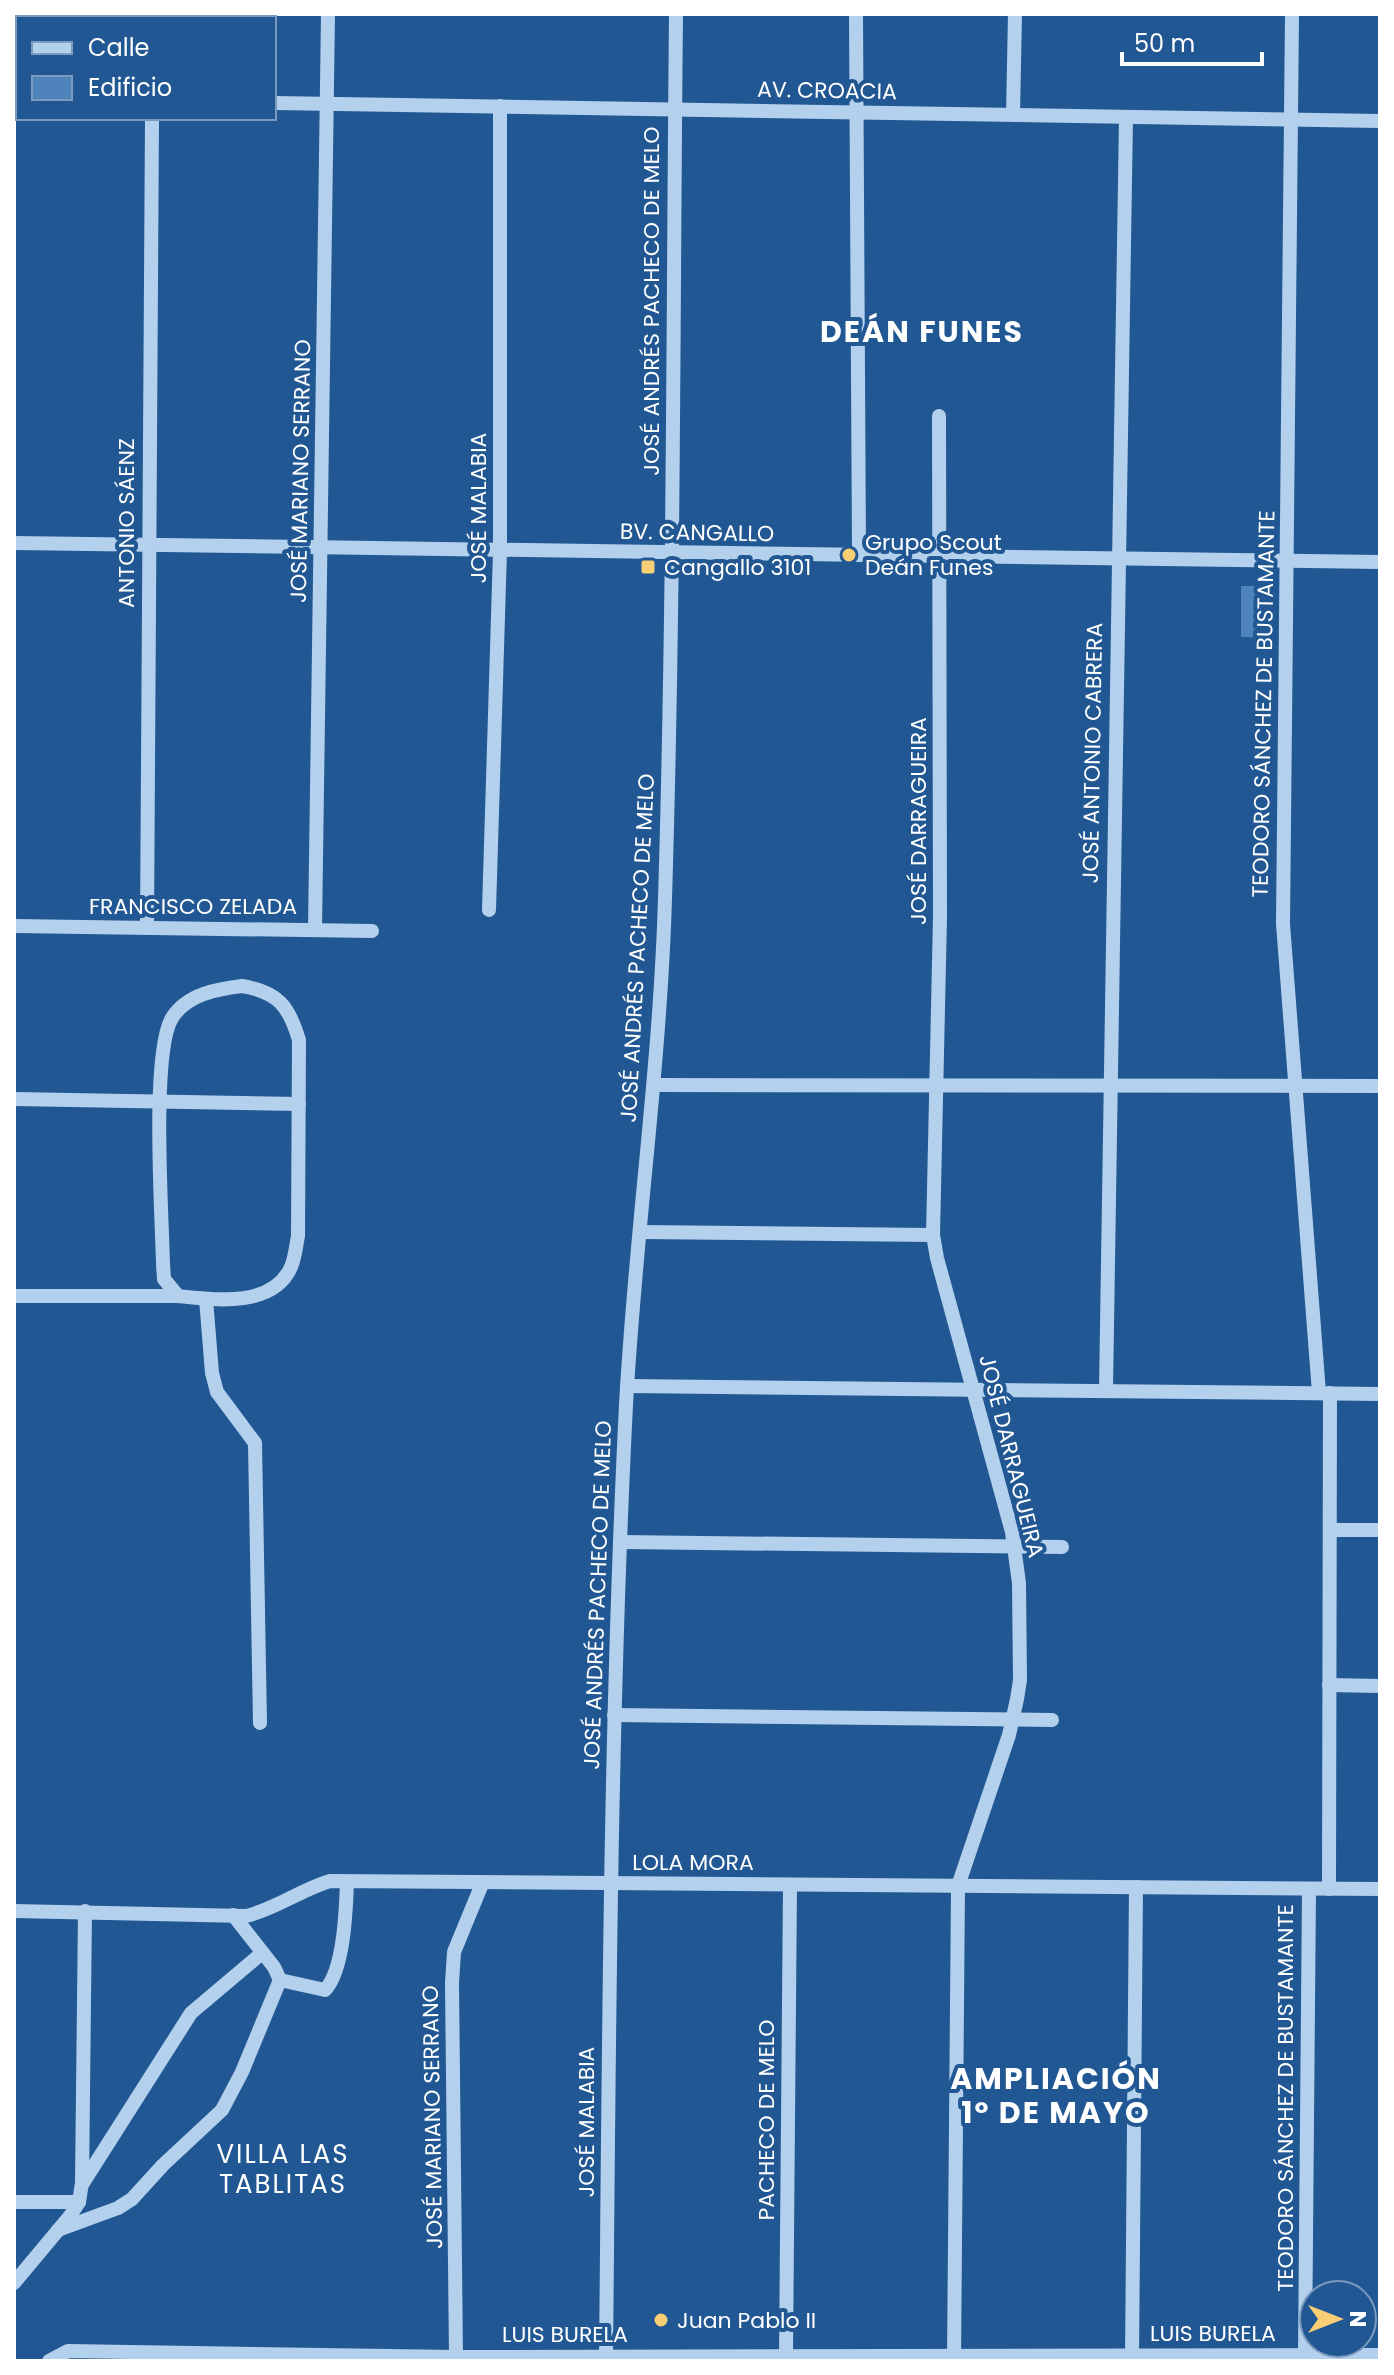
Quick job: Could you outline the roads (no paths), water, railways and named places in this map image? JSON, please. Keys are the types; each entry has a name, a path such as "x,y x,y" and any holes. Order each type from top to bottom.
{"street":[{"name":"JOSÉ MARIANO SERRANO","path":"315,929 328,14"},
{"name":"JOSÉ ANDRÉS PACHECO DE MELO","path":"610,1883 627,1386 655,1085 665,903 676,14"},
{"path":"856,14 859,555"},
{"path":"1013,115 1015,14"},
{"name":"TEODORO SÁNCHEZ DE BUSTAMANTE","path":"1292,14 1283,924 1325,1393 1330,1530 1329,1889"},
{"name":"AV. CROACIA","path":"276,103 1380,121"},
{"name":"JOSÉ MALABIA","path":"489,910 500,551 500,106"},
{"name":"JOSÉ ANTONIO CABRERA","path":"1106,1390 1126,117"},
{"name":"ANTONIO SÁENZ","path":"147,928 152,120"},
{"name":"JOSÉ DARRAGUEIRA","path":"939,416 941,557 933,1235 1014,1546 1019,1583 1020,1680 1013,1719 958,1886 954,2358"},
{"name":"BV. CANGALLO","path":"14,543 1380,562"},
{"name":"FRANCISCO ZELADA","path":"14,926 372,931"},
{"path":"14,1296 239,1299 268,1291 283,1278 292,1266 298,1236 299,1040 292,1017 282,1002 264,990 242,986 215,989 193,999 173,1017 164,1036 160,1101 163,1264 164,1279 178,1296"},
{"path":"655,1085 1380,1086"},
{"path":"14,1099 299,1104"},
{"path":"640,1232 933,1235"},
{"path":"206,1299 212,1373 217,1392 255,1443 260,1723"},
{"path":"627,1386 1380,1394"},
{"path":"1330,1530 1380,1530"},
{"path":"620,1542 1062,1547"},
{"path":"1329,1685 1380,1686"},
{"path":"614,1715 1052,1720"},
{"name":"LOLA MORA","path":"14,1911 233,1915 265,1911 330,1881 1380,1889"},
{"path":"280,1980 325,1990 333,1981 345,1920 347,1882"},
{"name":"JOSÉ MALABIA","path":"606,2359 610,1883"},
{"name":"JOSÉ MARIANO SERRANO","path":"456,2357 452,1983 454,1952 482,1884"},
{"name":"PACHECO DE MELO","path":"786,2356 790,1885"},
{"path":"1132,2358 1136,1887"},
{"name":"TEODORO SÁNCHEZ DE BUSTAMANTE","path":"1306,2279 1309,1889"},
{"path":"14,2283 79,2202 82,2183 85,1911"},
{"path":"58,2230 118,2208 132,2199 222,2110 242,2072 280,1980 274,1967 233,1915"},
{"path":"82,2183 191,2013 262,1953"},
{"path":"14,2202 79,2202"},
{"name":"LUIS BURELA","path":"49,2361 68,2351 86,2356 606,2359 1298,2355"}],"place":[{"name":"Grupo Scout Deán Funes","path":"849,555"},
{"name":"Cangallo 3101","path":"648,567"},
{"name":"Juan Pablo II","path":"661,2320"}],"district":[{"name":"DEÁN FUNES","path":"922,332"},
{"name":"AMPLIACIÓN 1° DE MAYO","path":"1056,2096"},
{"name":"VILLA LAS TABLITAS","path":"283,2169"}]}
